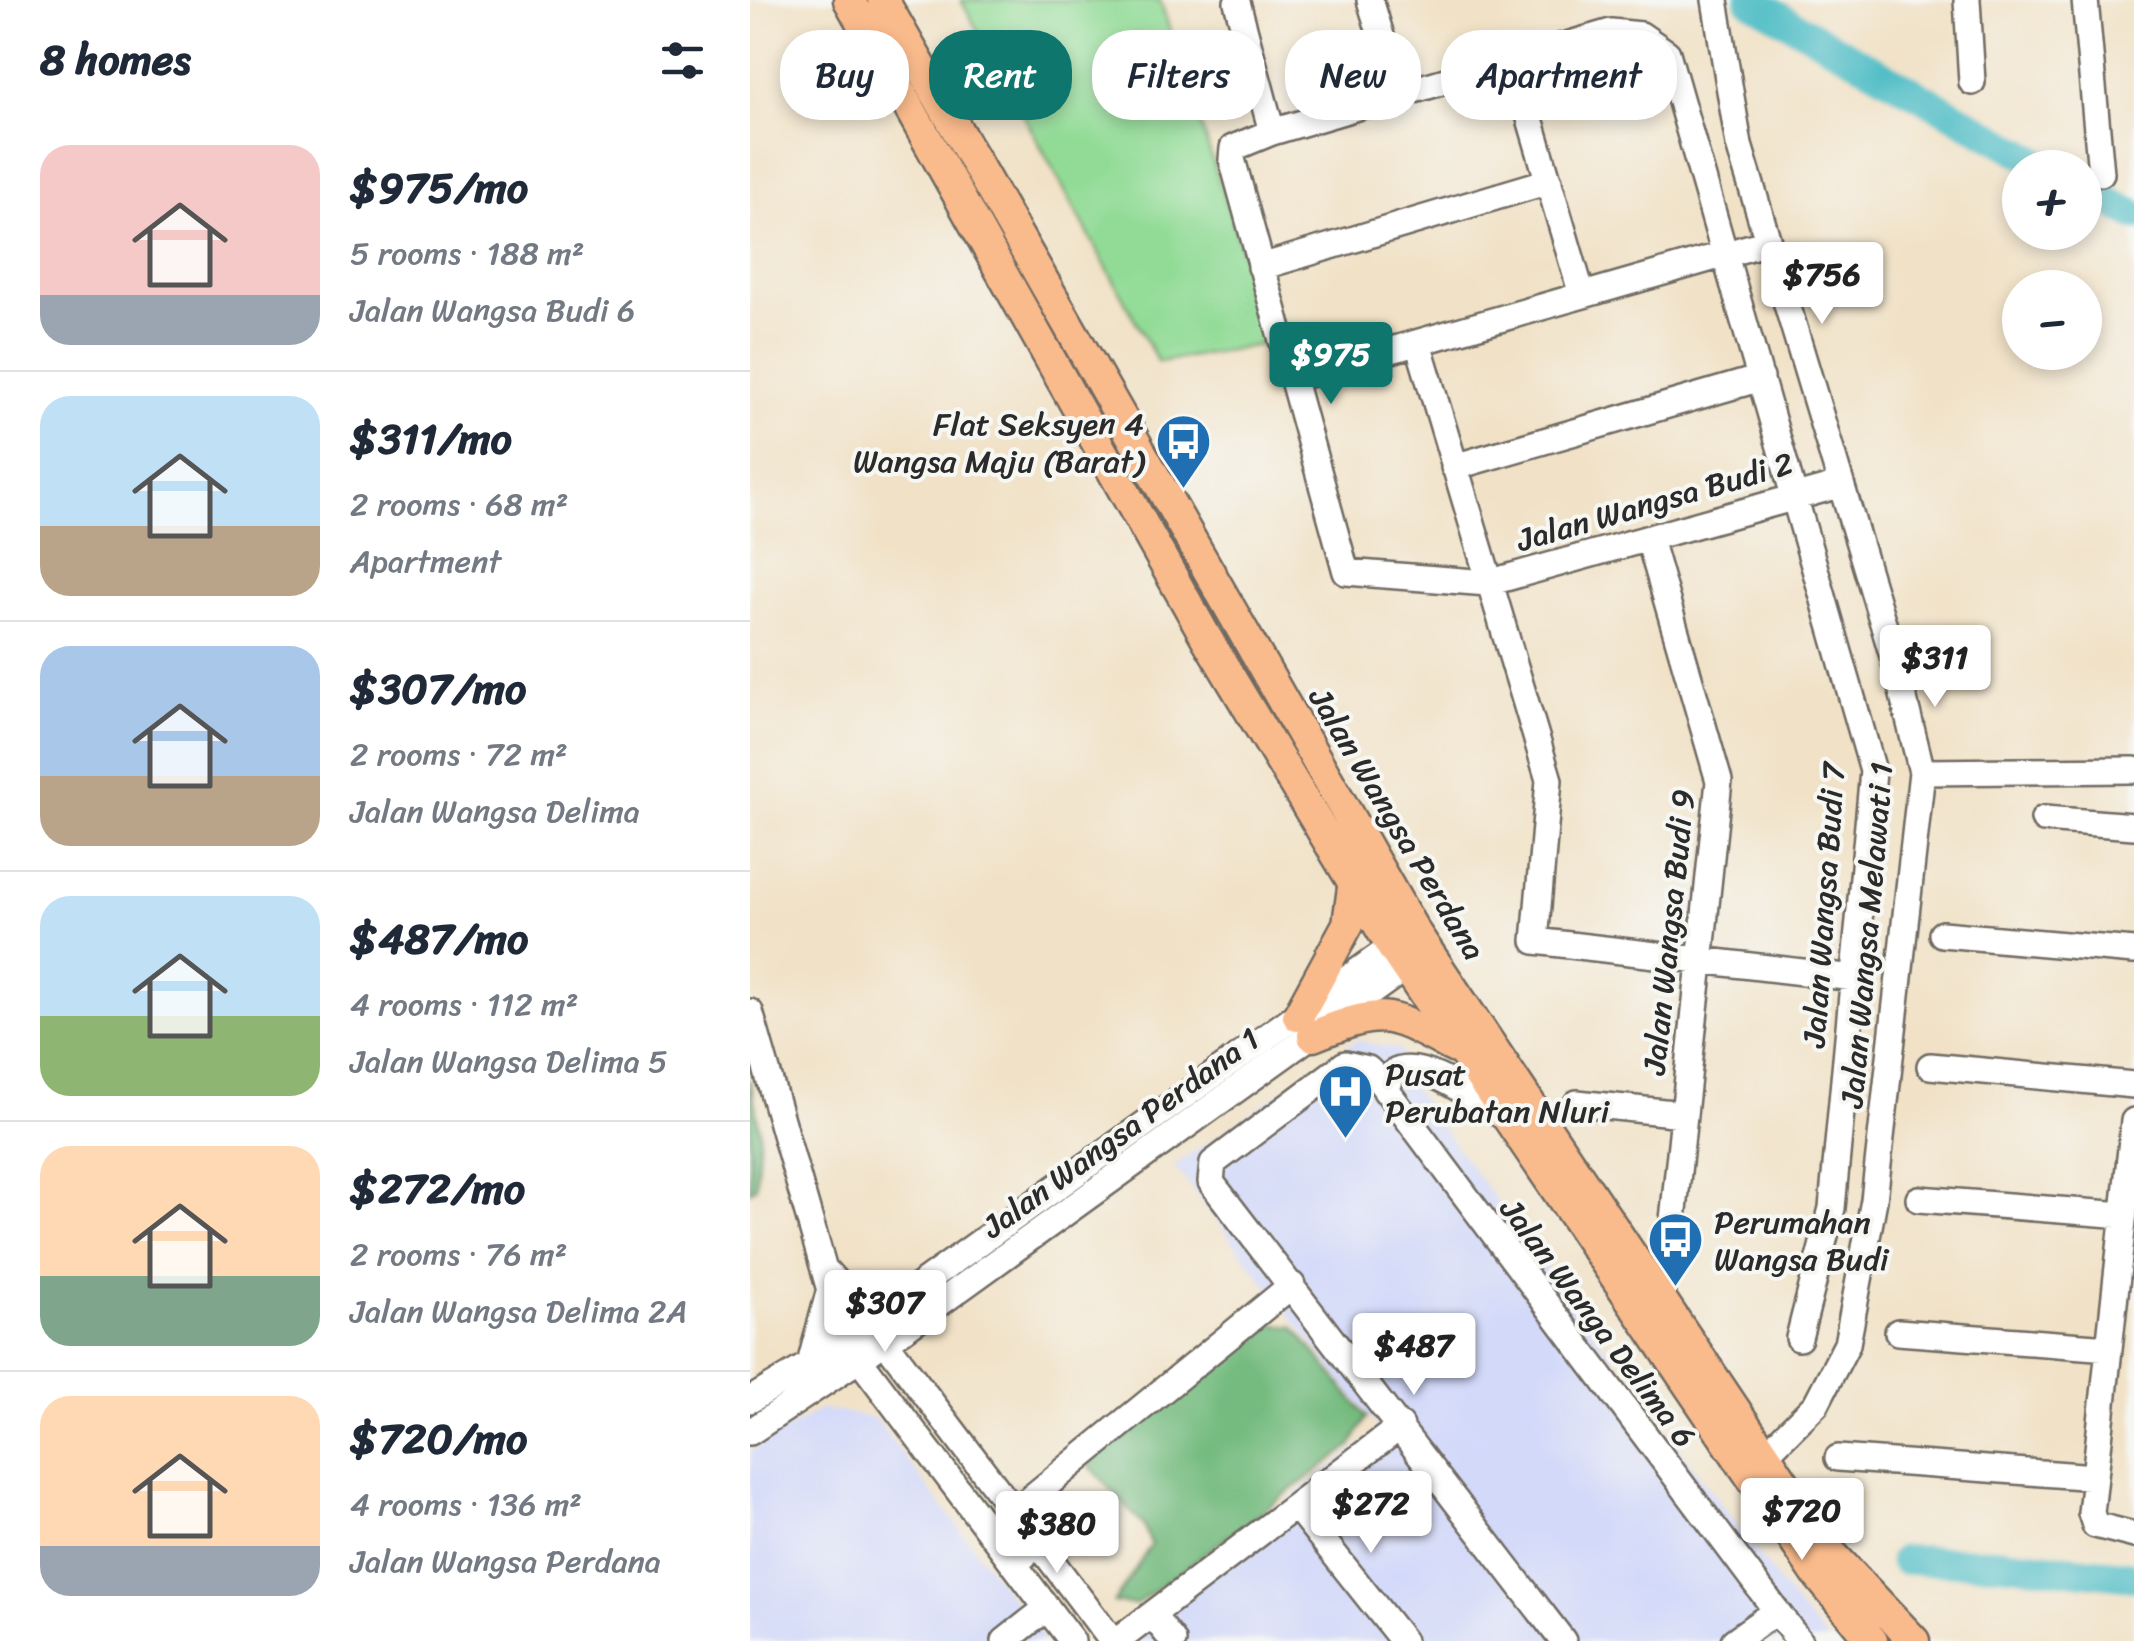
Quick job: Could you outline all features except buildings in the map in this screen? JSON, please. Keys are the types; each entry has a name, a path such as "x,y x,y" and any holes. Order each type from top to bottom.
{"main road":[{"name":"Jalan Wangsa Perdana","path":"849,0 1207,639 1354,880 1410,949 1768,1453 1831,1554 1914,1641"},
{"name":"Jalan Wangsa Perdana","path":"883,0 1410,949 1458,1049 1817,1574 1872,1641"},
{"path":"1305,1026 1348,924 1354,880"},
{"path":"1305,1026 1368,1014 1397,1017 1458,1049"}],"street":[{"path":"1370,0 1379,30"},
{"name":"Jalan Wangsa Melawati 1","path":"1715,0 1739,144 1894,663 1922,772 1874,1200 1847,1344 1816,1404 1768,1453"},
{"path":"1967,0 1972,82"},
{"path":"2085,0 2099,150"},
{"path":"1237,2 1272,132"},
{"name":"Jalan Wangsa Budi 7","path":"1677,84 1873,771 1832,1208 1800,1338"},
{"path":"1312,120 1233,148 1232,159 1294,378 1768,242"},
{"path":"1530,120 1582,295"},
{"path":"1261,267 1548,182"},
{"path":"1418,343 1551,790 1535,941 1854,978"},
{"name":"Jalan Wangsa Budi 2","path":"1294,378 1346,572 1488,583 1839,485"},
{"path":"1454,467 1761,378"},
{"name":"Jalan Wangsa Budi 9","path":"1649,539 1719,781 1673,1220"},
{"path":"1922,772 2134,770"},
{"path":"2044,819 2134,826"},
{"path":"1942,934 2134,951"},
{"name":"Jalan Wangsa Perdana 1","path":"852,1349 886,1342 1410,949"},
{"path":"750,1012 852,1349 1068,1636"},
{"name":"Jalan Wangsa Perdana 1","path":"750,1432 852,1349 870,1320 1305,1026"},
{"path":"1509,1120 1432,1073 1413,1066 1393,1073 1386,1091 1368,1069 1345,1064 1213,1163 1210,1173 1219,1190 1563,1641"},
{"path":"1930,1066 2134,1085"},
{"name":"Jalan Wanga Delima 6","path":"1386,1091 1799,1641"},
{"path":"1577,1103 1683,1114"},
{"path":"2134,1121 2091,1513 2095,1526 2134,1536"},
{"path":"1918,1199 2124,1216"},
{"path":"828,1280 870,1320 1115,1641 1401,1426"},
{"path":"828,1280 815,1376 868,1390 899,1412"},
{"path":"1068,1636 1055,1594 1010,1540 1008,1530 1015,1511 1292,1285"},
{"path":"926,1313 912,1348 929,1400"},
{"path":"1898,1332 2109,1348"},
{"name":"Jalan Wangsa Perdana 1","path":"750,1400 815,1376"},
{"path":"1838,1458 2095,1476"},
{"path":"1296,1506 1404,1641"},
{"path":"1005,1641 1047,1608"},
{"path":"1734,1641 1776,1611"},
{"path":"1152,1615 1173,1641"}],"shaded area":[{"path":"1356,1040 1400,1050 1414,1090 1799,1609 1828,1641 1104,1641 1380,1430 1174,1166"},
{"path":"821,1409 875,1418 1045,1641 750,1641 750,1451"}],"green space":[{"path":"961,0 1160,0 1170,30 1092,30 1092,120 1199,120 1272,343 1158,362 1026,120 1072,120 1072,30 977,30"},
{"path":"750,1079 760,1132 756,1187 750,1191"},
{"path":"1271,1324 1294,1327 1367,1417 1351,1446 1135,1605 1114,1602 1151,1545 1144,1526 1088,1464"}],"waterway":[{"path":"1750,0 2017,150"},
{"path":"2102,197 2134,215"},
{"path":"1904,1560 2000,1562 2134,1576"}],"place":[{"name":"Flat Seksyen 4 Wangsa Maju (Barat)","path":"1183,491"},
{"name":"Pusat Perubatan Nluri","path":"1346,1141"},
{"name":"Perumahan Wangsa Budi","path":"1675,1289"}]}
